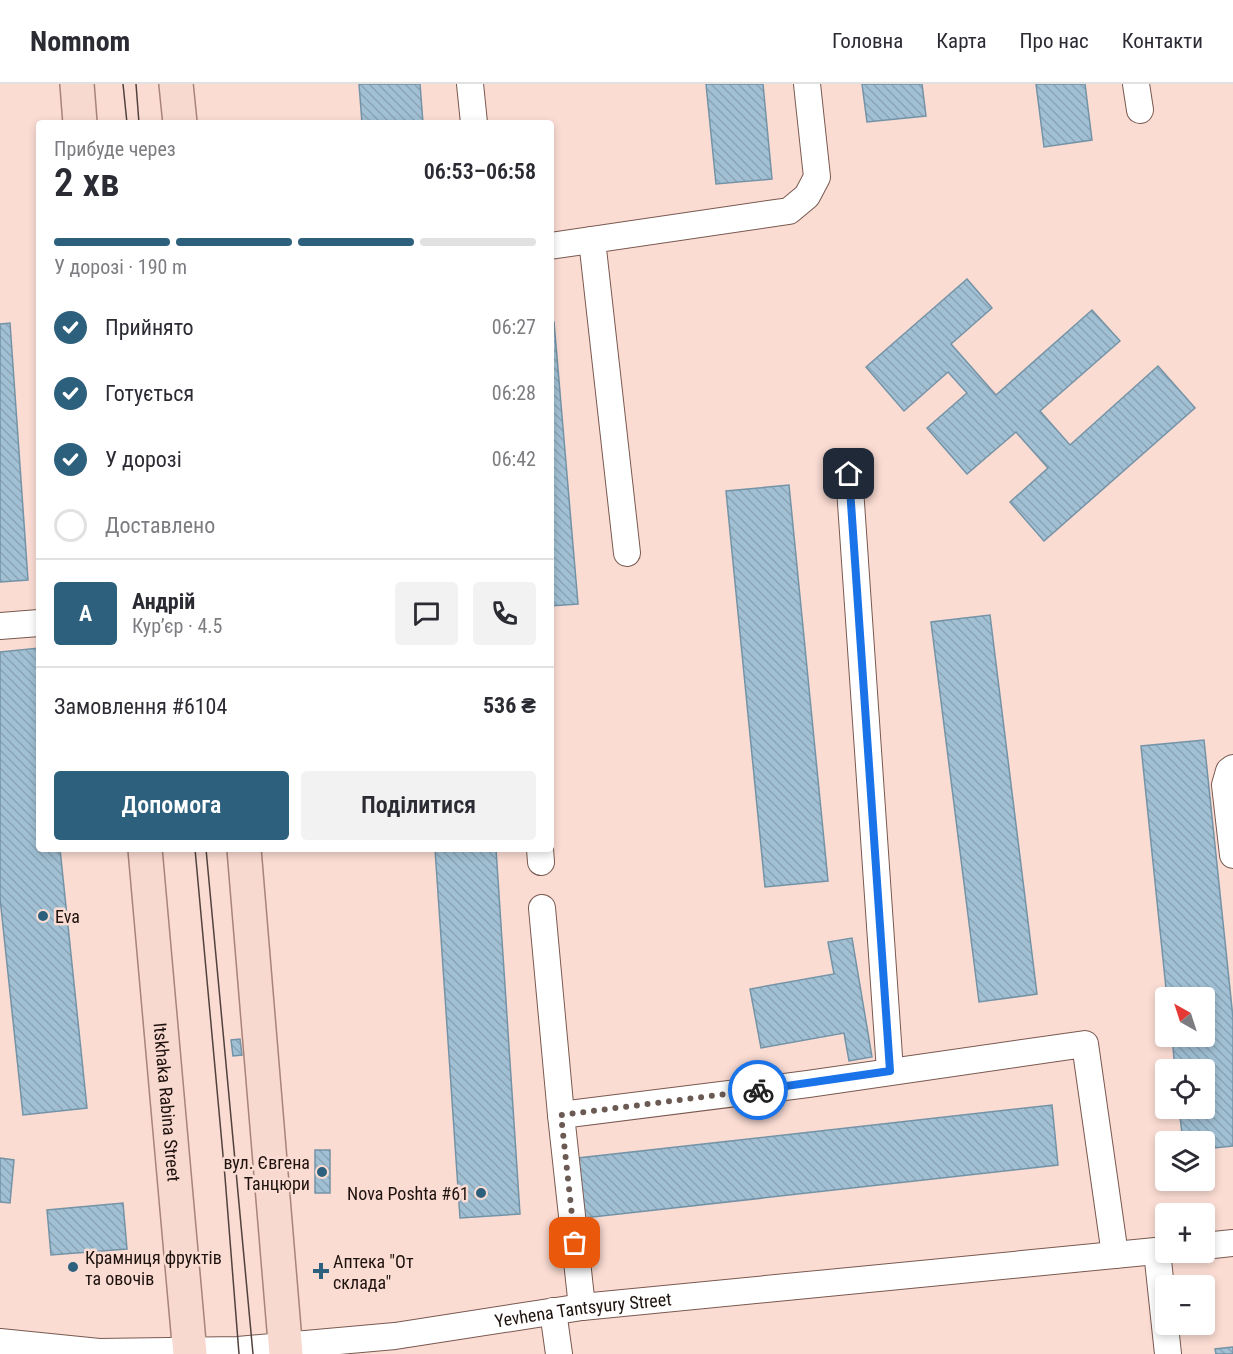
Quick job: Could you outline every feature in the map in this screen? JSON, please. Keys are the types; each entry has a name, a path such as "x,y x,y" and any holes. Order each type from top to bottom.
{"main road":[{"path":"77,84 80,120"},
{"path":"176,84 180,120"},
{"name":"Itskhaka Rabina Street","path":"145,852 190,1353"},
{"path":"244,852 286,1350"}],"street":[{"path":"470,84 474,120"},
{"path":"554,245 789,211 807,196 817,177 807,84"},
{"path":"1136,84 1140,110"},
{"path":"592,240 627,553"},
{"path":"849,474 890,1071"},
{"path":"0,626 36,623"},
{"path":"1233,768 1229,771 1224,785 1233,855"},
{"path":"542,908 582,1307"},
{"path":"561,1115 808,1084 1085,1044 1115,1255"},
{"path":"1215,1245 1233,1243"},
{"name":"Yevhena Tantsyury Street","path":"0,1342 99,1352 190,1353 286,1350 395,1336 582,1307 1155,1251"},
{"path":"1163,1263 1168,1354"},
{"path":"553,1311 559,1354"}],"building":[{"path":"359,84 420,84 423,120 362,120"},
{"path":"706,84 763,84 772,179 716,184"},
{"path":"862,84 922,84 926,116 867,122"},
{"path":"1036,84 1085,84 1092,140 1044,147"},
{"path":"967,279 992,308 951,344 996,395 1092,310 1120,341 1040,411 1070,445 1158,366 1195,408 1044,541 1010,502 1048,468 1016,432 967,474 927,428 967,393 948,372 904,411 866,367"},
{"path":"554,322 578,604 554,606"},
{"path":"10,323 28,580 0,582 0,324"},
{"path":"789,485 828,881 765,887 726,491"},
{"path":"990,615 1037,994 979,1002 931,622"},
{"path":"36,648 36,852 60,852 87,1108 23,1115 0,898 0,652"},
{"path":"1204,740 1233,1018 1233,1146 1215,1148 1215,1131 1182,1131 1180,1119 1215,1119 1215,1059 1174,1059 1173,1047 1215,1047 1215,987 1166,987 1141,746"},
{"path":"435,852 496,852 520,1214 460,1218"},
{"path":"852,938 872,1057 849,1061 844,1033 761,1048 750,989 834,974 828,942"},
{"path":"240,1039 242,1055 233,1056 231,1040"},
{"path":"1052,1105 1058,1165 584,1218 578,1158"},
{"name":"вул. Євгена Танцюри","path":"315,1150 330,1150 330,1193 315,1193"},
{"path":"0,1158 14,1160 10,1203 0,1202"},
{"path":"123,1203 127,1249 51,1255 47,1210"},
{"path":"1233,1347 1233,1354 1216,1354 1215,1349"}],"tram line":[{"path":"123,84 127,120"},
{"path":"136,84 139,120"},
{"path":"195,852 239,1354"},
{"path":"206,852 253,1354"}],"way so far":[{"path":"575,1243 561,1115 758,1090"}],"place":[{"name":"Eva","path":"43,916"},
{"name":"вул. Євгена Танцюри","path":"322,1172"},
{"name":"Nova Poshta #61","path":"481,1193"},
{"name":"Крамниця фруктів та овочів","path":"73,1267"},
{"name":"Аптека \"От склада\"","path":"321,1271"}],"route":[{"path":"758,1090 890,1071 849,474"}]}
